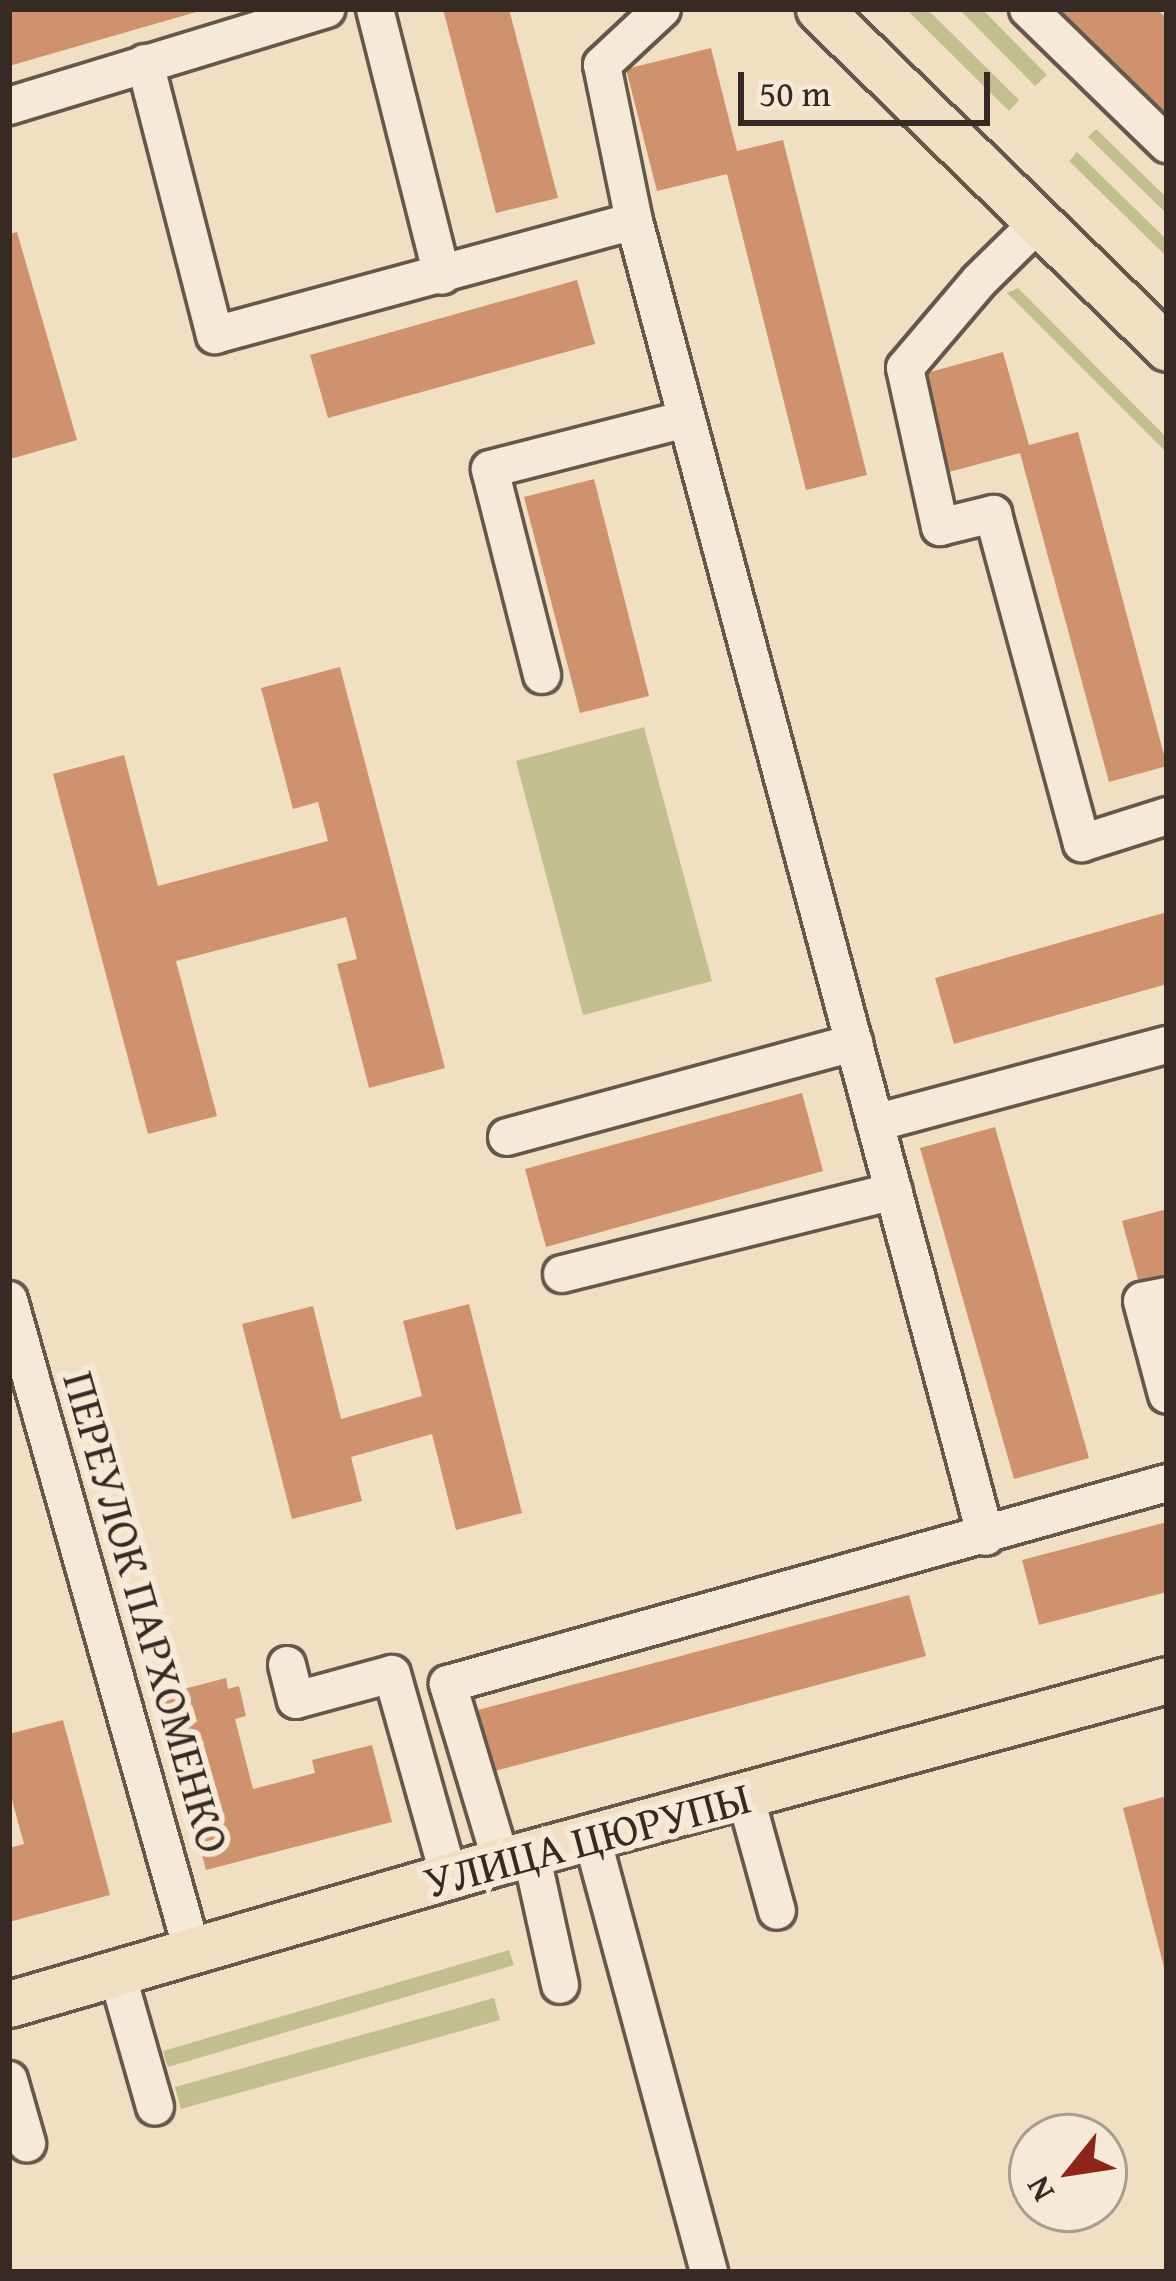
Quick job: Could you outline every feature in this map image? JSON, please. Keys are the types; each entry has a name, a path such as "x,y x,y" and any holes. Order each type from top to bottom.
{"main road":[{"path":"819,9 1167,348"},
{"name":"УЛИЦА ЦЮРУПЫ","path":"9,2004 516,1857 1167,1681"}],"street":[{"path":"9,106 326,9"},
{"path":"375,9 442,276"},
{"path":"662,9 602,65 634,221 986,1537"},
{"path":"1028,9 1167,144"},
{"path":"145,63 215,335 634,221"},
{"path":"1039,222 980,280 905,368 940,527 993,514 1082,843 1167,816"},
{"path":"542,676 490,469 686,419"},
{"path":"507,1137 854,1043"},
{"path":"875,1123 1167,1045"},
{"path":"562,1274 893,1192"},
{"path":"1167,1296 1142,1300 1167,1395"},
{"name":"ПЕРЕУЛОК ПАРХОМЕНКО","path":"9,1300 192,1949"},
{"path":"560,1985 448,1684 1167,1484"},
{"path":"287,1665 296,1700 392,1674 449,1877"},
{"path":"745,1796 777,1911"},
{"path":"592,1838 709,2272"},
{"path":"116,1970 155,2107"},
{"path":"9,2080 27,2143"}],"shaded area":[{"path":"906,9 927,9 1019,100 1009,111"},
{"path":"959,9 982,9 1047,75 1035,86"},
{"path":"1096,129 1167,198 1167,214 1088,137"},
{"path":"1077,152 1167,240 1167,257 1069,161"},
{"path":"1018,288 1167,438 1167,453 1007,293"},
{"path":"644,727 712,981 583,1015 516,761"},
{"path":"509,1950 514,1965 168,2067 163,2051"},
{"path":"494,1998 500,2020 181,2109 175,2087"}],"building":[{"path":"9,9 203,9 203,10 9,66"},
{"path":"443,9 509,9 558,198 496,213"},
{"path":"1058,9 1157,9 1167,19 1167,113"},
{"path":"711,48 737,151 783,140 867,475 806,490 727,174 657,191 626,69"},
{"path":"17,232 77,440 10,459 9,234"},
{"path":"577,280 595,344 328,418 310,355"},
{"path":"1003,352 1029,445 1078,432 1167,766 1109,782 1020,453 949,472 923,374"},
{"path":"594,479 649,696 580,713 524,497"},
{"path":"340,667 445,1068 369,1088 337,964 357,959 346,917 176,961 217,1116 148,1134 53,774 124,755 158,886 328,841 318,802 293,809 261,688"},
{"path":"1167,912 1167,984 954,1044 935,978"},
{"path":"802,1093 823,1171 546,1247 525,1169"},
{"path":"995,1127 1089,1458 1014,1479 920,1148"},
{"path":"1167,1209 1167,1280 1140,1287 1122,1221"},
{"path":"469,1304 522,1513 456,1530 432,1434 351,1457 362,1501 292,1519 242,1324 313,1306 341,1419 422,1396 403,1321"},
{"path":"1167,1522 1167,1592 1039,1625 1022,1560"},
{"path":"909,1595 926,1656 495,1771 478,1710"},
{"path":"226,1678 228,1689 239,1686 246,1716 235,1719 253,1789 315,1773 312,1760 372,1745 392,1822 206,1870 161,1695"},
{"path":"63,1720 110,1895 9,1922 9,1848 24,1844 9,1789 9,1734"},
{"path":"1167,1796 1167,1971 1165,1971 1123,1808"}]}
